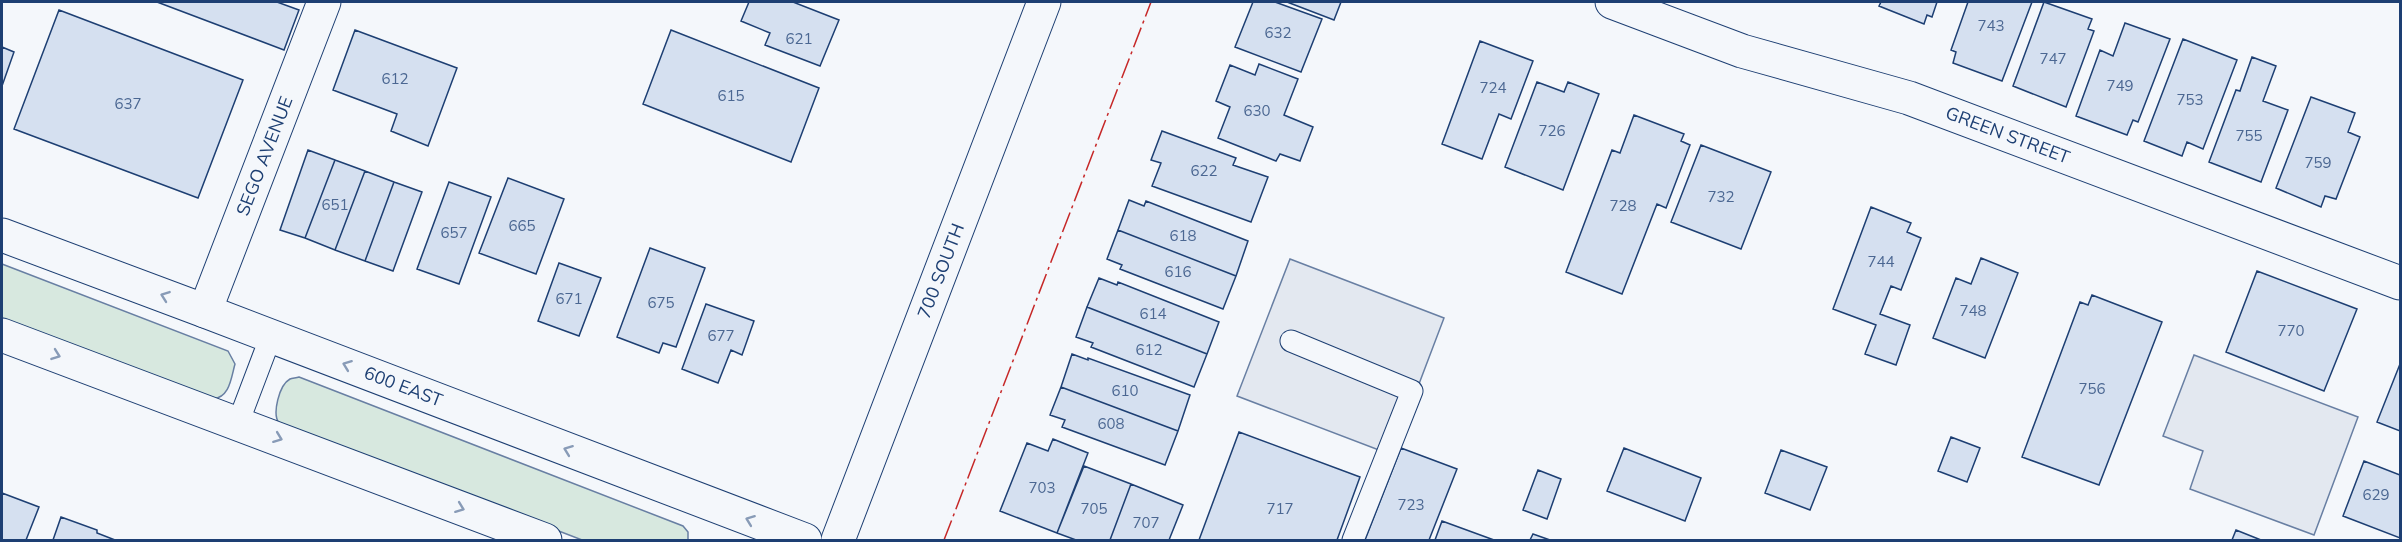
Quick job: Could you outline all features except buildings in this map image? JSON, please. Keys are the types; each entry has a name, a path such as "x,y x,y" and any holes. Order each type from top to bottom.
{"street":[{"name":"SEGO AVENUE","path":"205,311 324,2"},
{"name":"700 SOUTH","path":"838,540 1044,2"},
{"name":"GREEN STREET","path":"1612,2 1742,51 1909,98 2400,283"},
{"name":"600 EAST","path":"2,235 805,540"},
{"path":"2,335 545,540"}],"lane":[{"path":"238,423 271,336"},
{"path":"1291,340 1412,391 1353,540"}],"shaded area":[{"path":"1290,259 1444,318 1392,455 1237,396"},
{"path":"2,264 228,351 235,364 226,391 223,395 213,399 2,318"},
{"path":"2194,355 2358,417 2314,535 2190,489 2203,451 2163,436"},
{"path":"299,377 683,526 688,532 688,540 582,540 279,423 276,413 280,393 286,382"}],"power":[{"path":"944,540 1151,2"}]}
